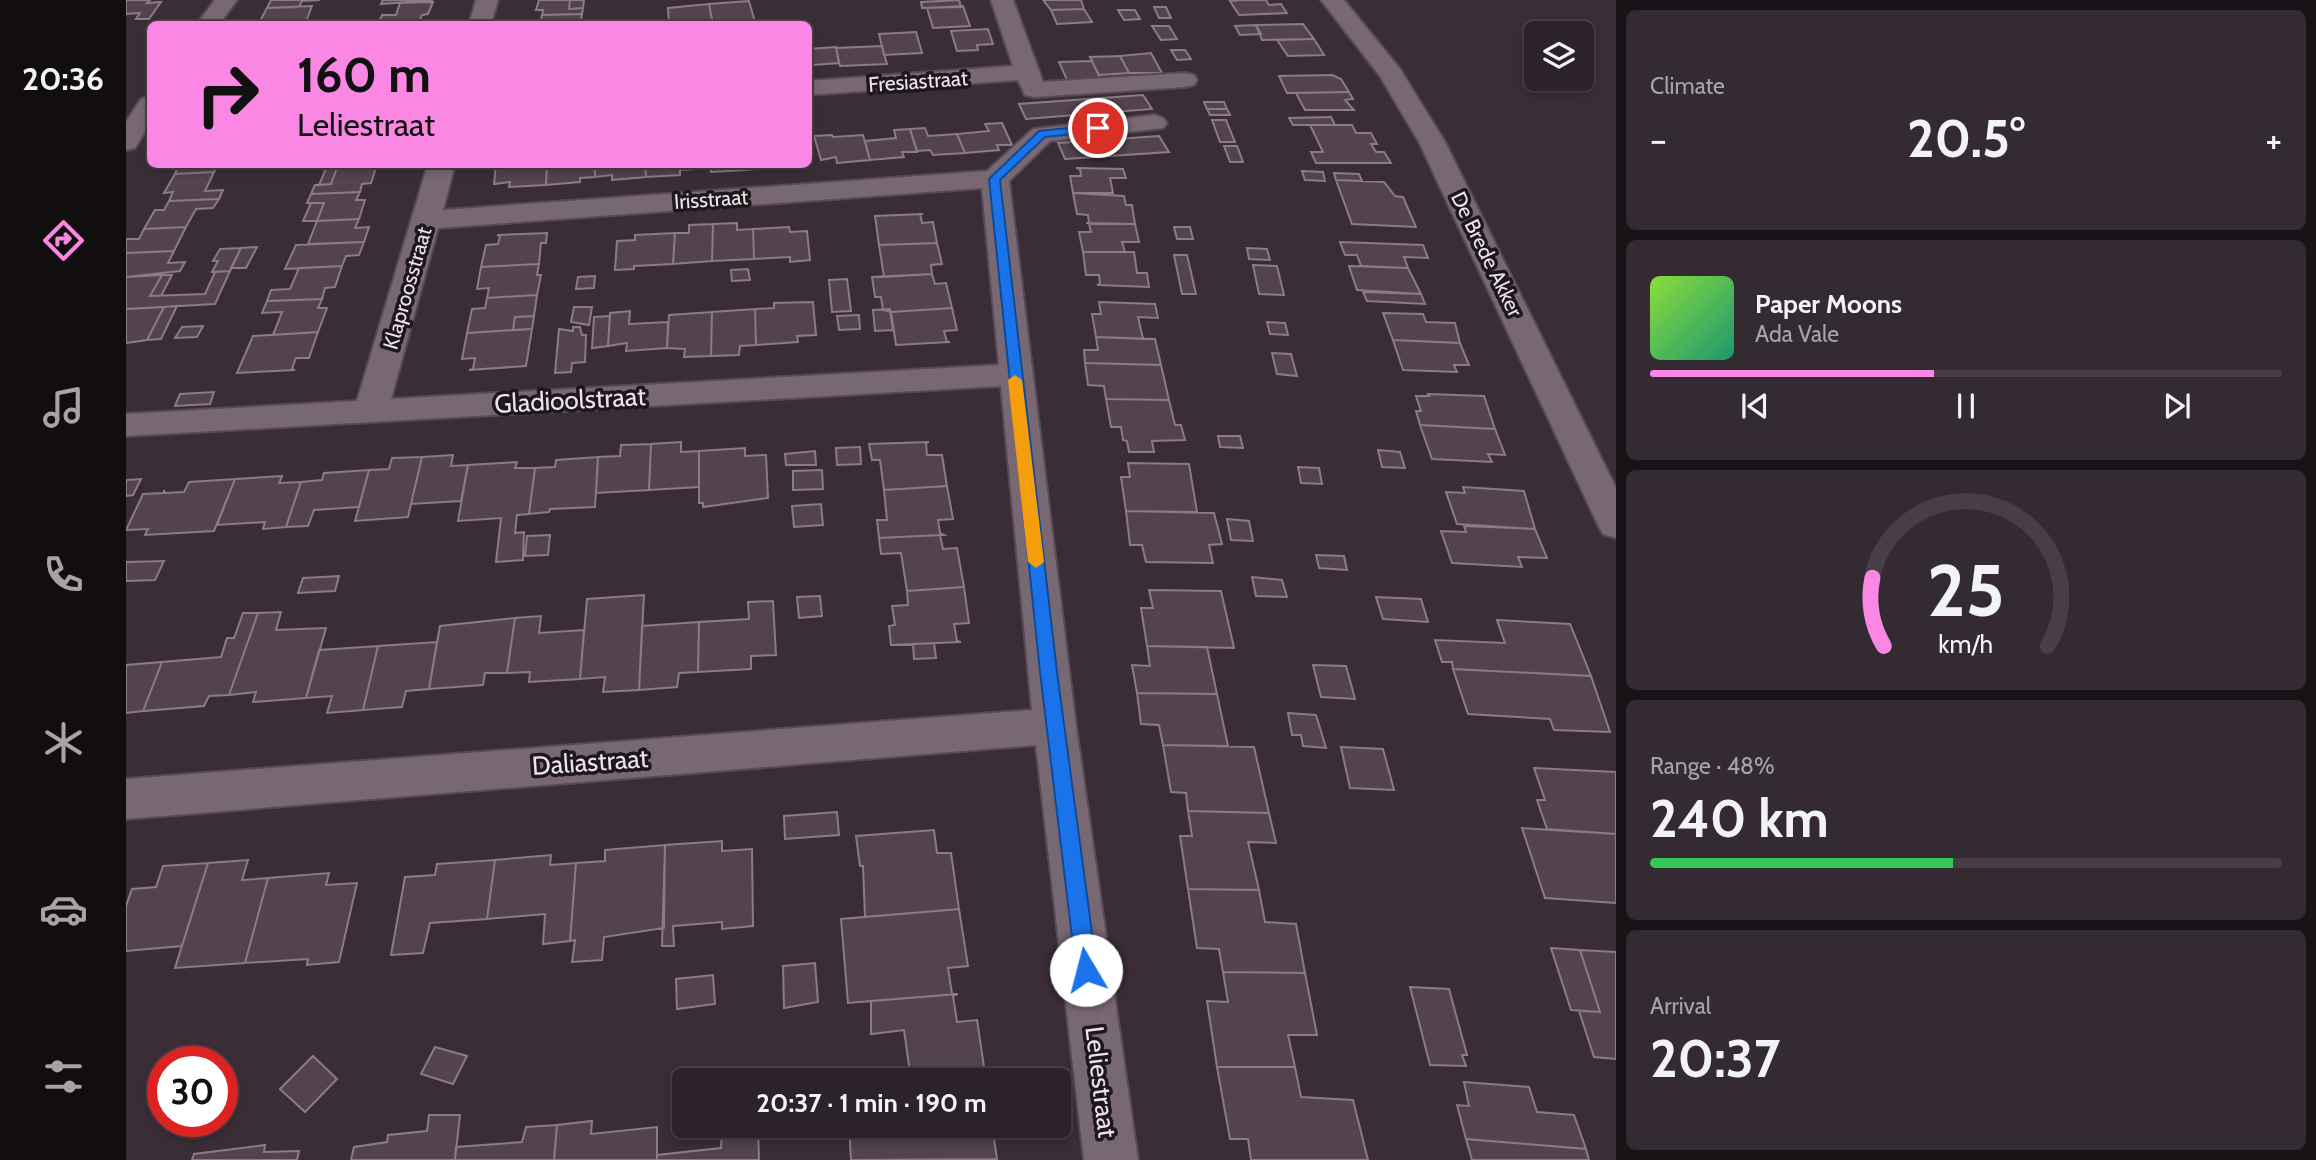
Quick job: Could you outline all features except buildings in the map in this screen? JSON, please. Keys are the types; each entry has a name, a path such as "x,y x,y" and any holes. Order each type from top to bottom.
{"street":[{"path":"210,21 226,0"},
{"path":"481,21 487,0"},
{"path":"1002,0 1034,90 1185,80"},
{"name":"De Brede Akker","path":"1332,0 1391,74 1432,142 1616,525"},
{"name":"Fresiastraat","path":"812,88 1027,72"},
{"path":"126,142 141,109"},
{"path":"995,179 1042,134 1154,123"},
{"name":"Klaproosstraat","path":"372,411 441,168"},
{"name":"Irisstraat","path":"426,219 995,179"},
{"name":"Leliestraat","path":"995,179 1014,375 1055,726 1111,1160"},
{"name":"Gladioolstraat","path":"126,425 1014,375"},
{"name":"Daliastraat","path":"126,799 1055,726"}],"slow traffic":[{"path":"1015,380 1036,562"}],"route":[{"path":"1086,970 1048,672 995,179 1042,134 1098,128"}]}
